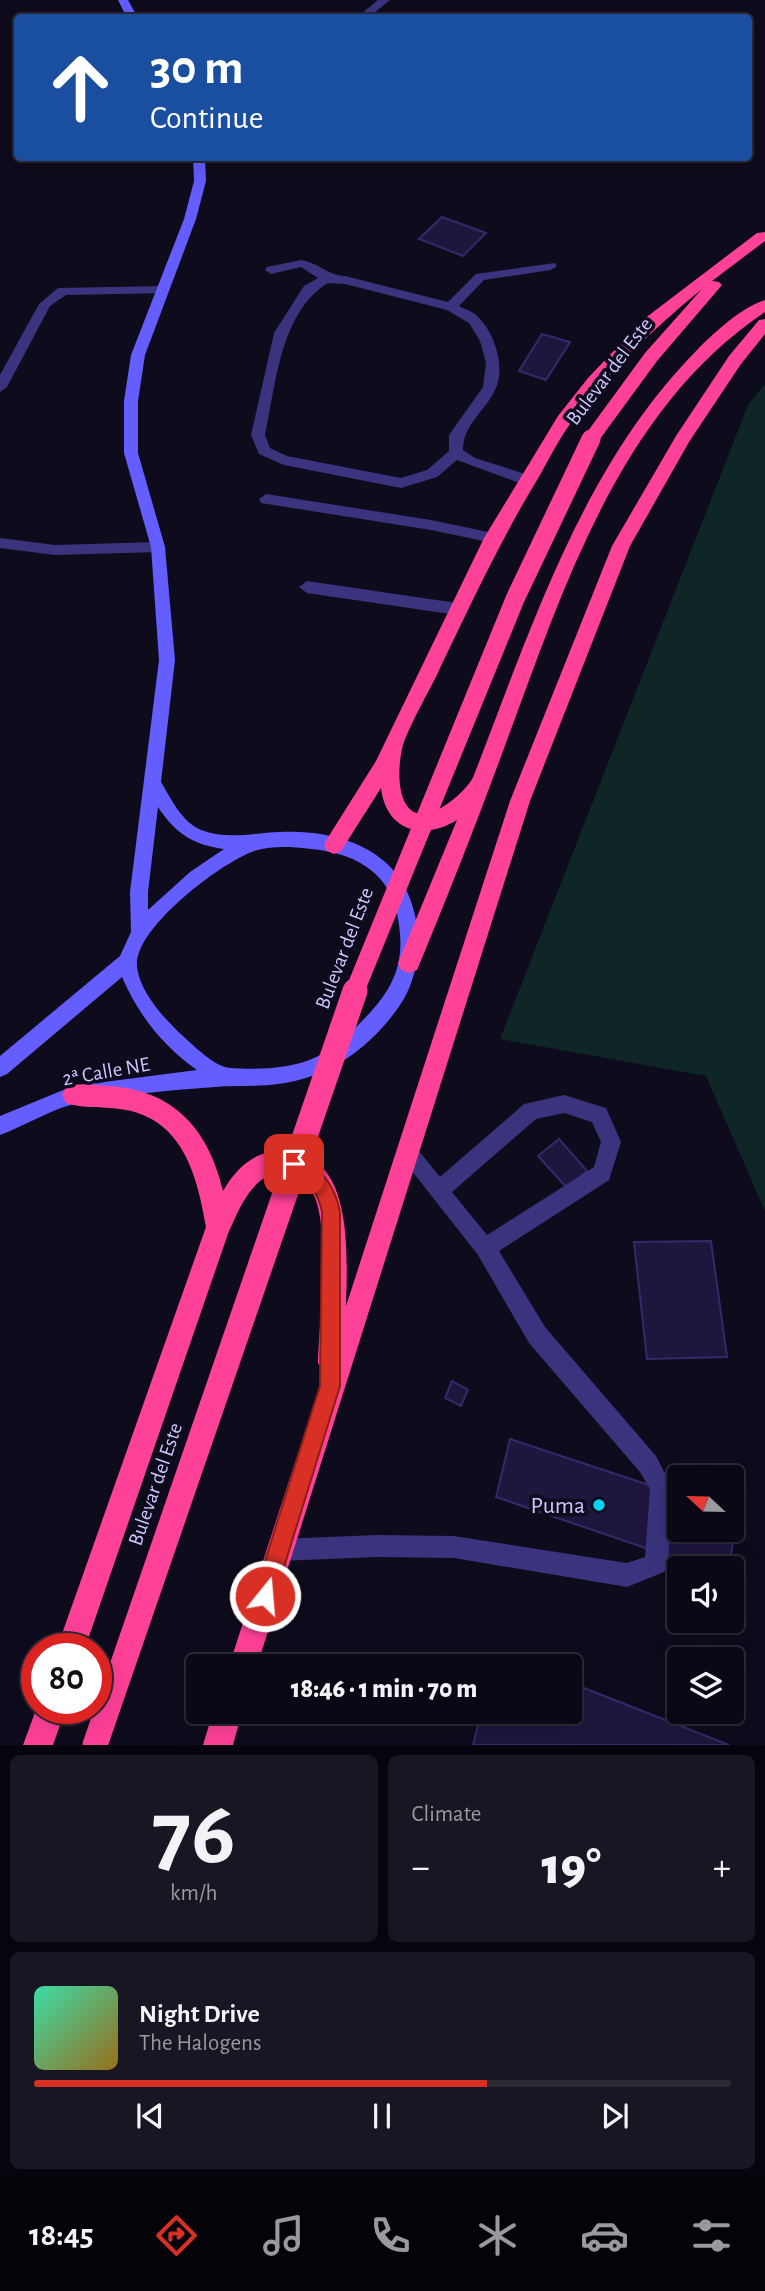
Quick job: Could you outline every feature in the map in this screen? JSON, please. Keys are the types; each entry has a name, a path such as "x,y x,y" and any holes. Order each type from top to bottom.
{"highway":[{"name":"Bulevar del Este","path":"95,1745 358,982 515,599 591,439 651,357 763,235"},
{"path":"334,845 367,797 435,665 457,609 494,538 564,420 625,348 716,270 763,235"},
{"path":"409,963 565,570 617,467 671,386 719,337 765,305"},
{"path":"247,1654 330,1386 520,801 621,546 682,440 735,360 765,324"},
{"path":"405,725 392,760 390,788 396,807 410,820 432,824 450,816 469,797 485,774"},
{"path":"74,1095 124,1098 161,1110 175,1120 196,1147 204,1164 218,1227"},
{"path":"76,1633 218,1227 242,1182 264,1165 278,1162 294,1164 317,1179 328,1198 333,1225 330,1386"},
{"path":"38,1745 45,1724"},
{"path":"218,1745 224,1724"}],"street":[{"path":"366,14 385,0"},
{"path":"0,1068 128,961 140,931 139,892 167,660 158,547 131,453 131,401 138,355 190,219 200,181 199,161"},
{"path":"271,270 299,263 313,265 326,279"},
{"path":"451,307 480,277 551,266"},
{"path":"326,279 345,280 451,307 474,320 487,341 493,362 490,387 456,435 456,452 445,467 419,480 401,483 284,460 264,451 258,435 281,332 309,289 326,279"},
{"path":"0,387 45,304 63,291 163,290"},
{"path":"456,452 470,461 527,480"},
{"path":"266,499 431,525 494,538"},
{"path":"0,543 55,550 158,547"},
{"path":"307,587 457,609"},
{"path":"152,783 179,826 189,834 207,841 250,844 294,840 334,845 371,859 388,873 401,894 411,939 409,963"},
{"path":"140,931 189,884 250,844"},
{"path":"128,961 131,978 161,1028 186,1052 224,1077"},
{"name":"2ª Calle NE","path":"0,1126 74,1095 224,1077 278,1077 327,1062 345,1050 388,1007 402,986 409,963"},
{"path":"438,1191 531,1111 564,1104 599,1115 611,1142 602,1173 485,1248"},
{"path":"279,1549 454,1547 627,1575 656,1564 661,1487 648,1464 537,1335 485,1248 407,1152"}],"green space":[{"path":"765,384 765,1211 706,1076 500,1039 748,405"}],"building":[{"path":"442,217 486,233 463,256 419,239"},
{"path":"542,334 570,342 546,380 519,371"},
{"path":"559,1139 587,1171 567,1188 538,1156"},
{"path":"711,1241 727,1357 647,1359 634,1242"},
{"path":"452,1381 468,1390 461,1406 445,1398"},
{"name":"Puma","path":"510,1439 667,1491 667,1542 733,1542 731,1556 669,1556 496,1497"},
{"path":"584,1688 667,1721 667,1724 676,1724 729,1745 473,1745 478,1724 582,1724"}],"place":[{"name":"Puma","path":"599,1505"}],"route":[{"path":"265,1596 330,1386 331,1212 328,1198 317,1179 294,1164"}]}
